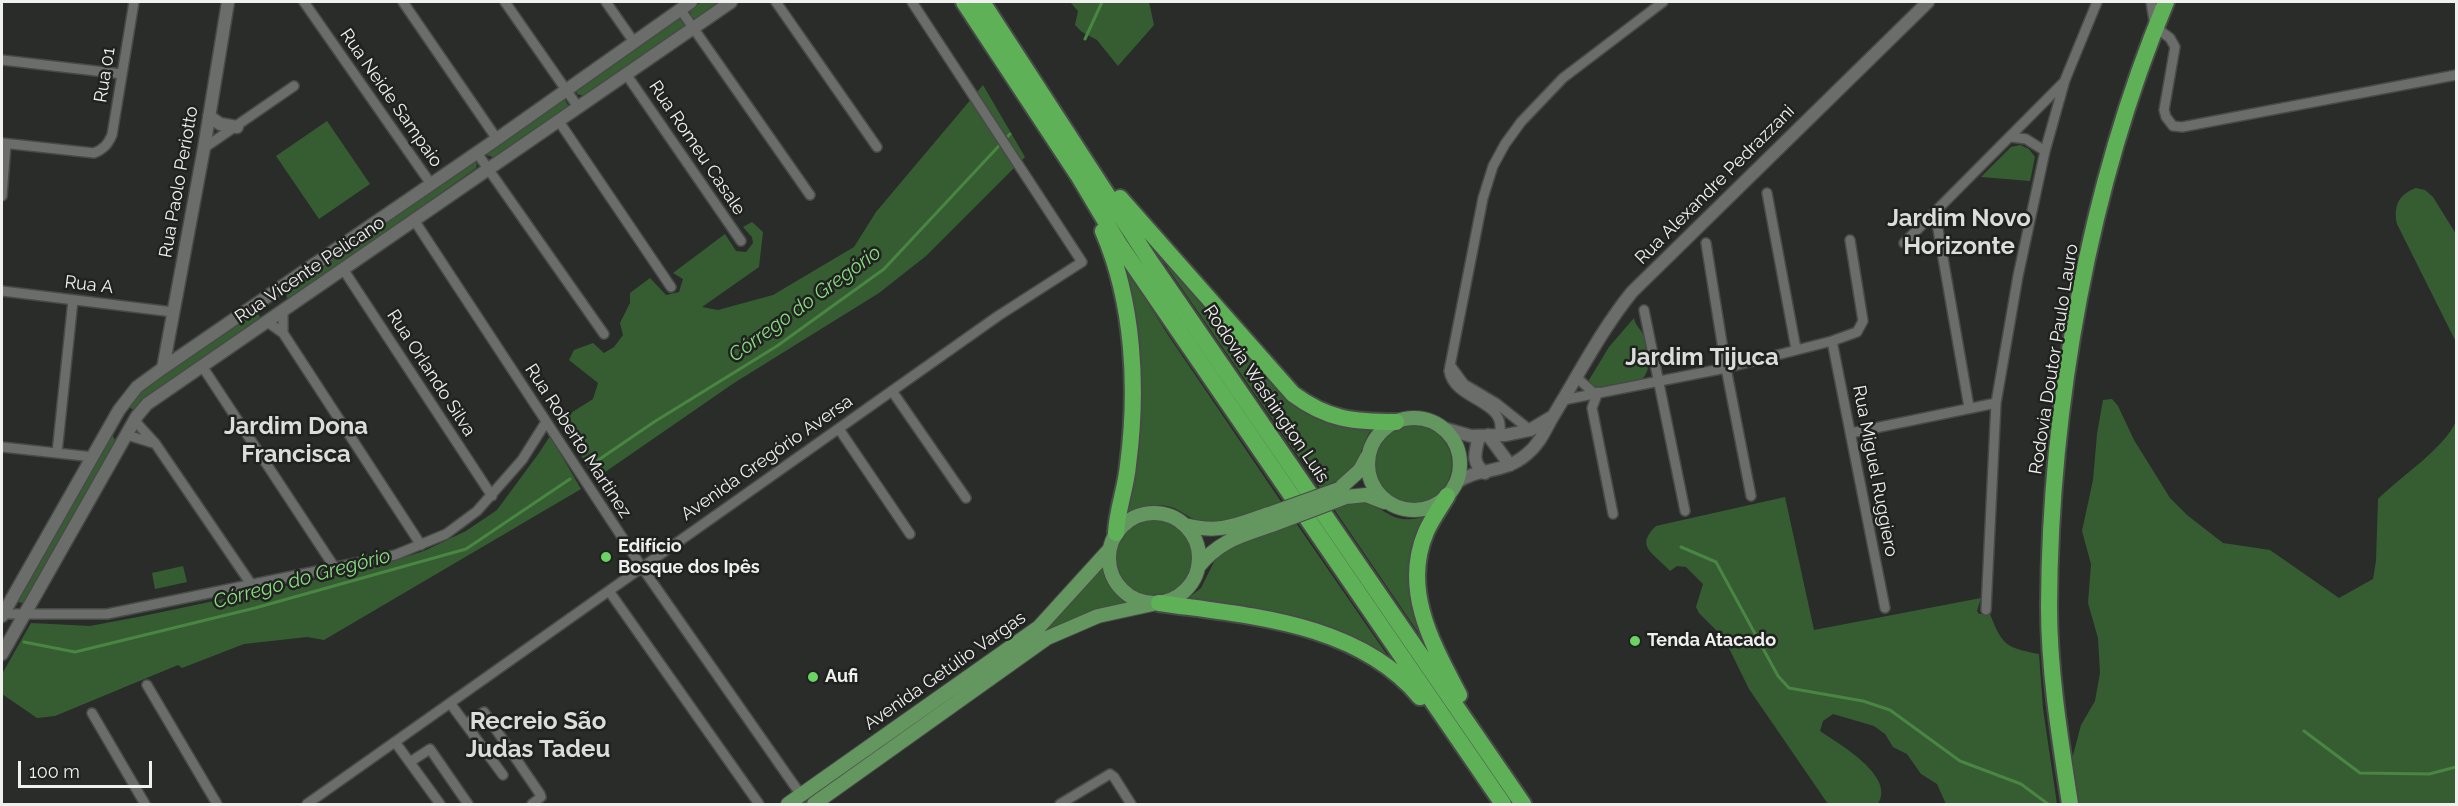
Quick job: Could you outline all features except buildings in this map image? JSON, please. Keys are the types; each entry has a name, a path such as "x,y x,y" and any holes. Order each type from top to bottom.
{"highway":[{"name":"Rodovia Washington Luís","path":"964,2 1078,175 1145,282 1503,804"},
{"name":"Rodovia Washington Luís","path":"982,2 1150,261 1523,804"},
{"name":"Rodovia Doutor Paulo Lauro","path":"2070,804 2056,714 2049,607 2054,488 2063,406 2085,268 2101,199 2155,27 2166,2"},
{"path":"1056,118 1121,200 1293,394 1306,404 1333,417 1364,422 1396,422"},
{"path":"1078,175 1109,246 1120,285 1130,341 1131,436 1125,492 1117,519 1116,532"},
{"path":"1451,489 1426,532 1420,548 1417,566 1418,600 1429,635 1495,762"},
{"path":"1156,604 1207,608 1303,628 1341,639 1359,648 1413,689 1486,780"}],"main road":[{"path":"1198,567 1227,541 1271,520 1343,493 1366,495 1404,509 1427,508 1451,489 1460,468 1459,453 1453,439 1443,428 1420,418 1396,422 1384,429 1375,440 1360,470 1343,493"},
{"path":"1369,452 1368,468 1372,483 1380,496 1393,506"},
{"path":"1149,513 1172,516 1185,525 1194,537 1199,552 1198,567 1185,591 1173,599 1156,604 1137,601 1124,593 1114,581 1109,566 1109,550 1116,532 1127,521 1149,513"},
{"path":"1185,525 1206,530 1220,530 1271,520"},
{"name":"Avenida Getúlio Vargas","path":"788,804 1032,633 1069,597 1109,550"},
{"name":"Avenida Getúlio Vargas","path":"814,804 1047,638 1098,616 1156,604"}],"street":[{"name":"Rua 01","path":"4,144 86,153 101,150 112,135 134,2"},
{"name":"Rua Paolo Periotto","path":"163,368 204,148 228,2"},
{"name":"Rua Neide Sampaio","path":"304,2 431,184"},
{"path":"403,2 497,139"},
{"path":"505,2 578,107"},
{"path":"606,2 634,42"},
{"name":"Rua Vicente Pelicano","path":"2,615 119,410 137,387 271,292 477,153 691,2"},
{"name":"Rua Vicente Pelicano","path":"2,654 135,421 147,404 731,2"},
{"path":"776,2 877,147"},
{"name":"Avenida Gregório Aversa","path":"307,804 641,566 1041,287 1082,262 912,2"},
{"path":"1485,473 1477,464 1474,454 1489,435 1501,425 1498,415 1457,387 1449,375 1483,198 1492,166 1521,122 1563,78 1663,2"},
{"name":"Rua Alexandre Pedrazzani","path":"1451,489 1465,476 1485,473 1510,465 1537,445 1617,310 1632,292 1928,2"},
{"path":"1986,610 1996,402 2018,276 2045,151 2065,80 2097,2"},
{"path":"2151,2 2155,27 2170,38 2175,47 2164,110 2169,123 2177,127 2457,75"},
{"path":"680,9 810,195"},
{"path":"2,60 122,74"},
{"name":"Rua Romeu Casale","path":"626,74 741,242"},
{"path":"1904,243 2065,80"},
{"path":"204,148 294,86"},
{"path":"209,116 220,124 237,127"},
{"path":"558,120 671,287"},
{"path":"2011,137 2026,140 2045,151"},
{"path":"2,196 4,144"},
{"path":"477,153 604,334"},
{"path":"1767,193 1796,349"},
{"path":"1935,213 1969,406"},
{"name":"Rua Roberto Martinez","path":"414,220 641,566 801,795"},
{"path":"1563,400 1726,368 1832,341 1857,332 1862,324 1850,240"},
{"path":"1706,243 1726,368 1751,495"},
{"name":"Rua Orlando Silva","path":"343,269 492,496"},
{"name":"Rua A","path":"2,291 173,312"},
{"path":"271,292 283,309 283,333"},
{"path":"57,453 73,300"},
{"path":"255,304 266,321 283,333 421,545"},
{"path":"1644,310 1685,511"},
{"name":"Rua Miguel Ruggiero","path":"1832,341 1885,608"},
{"path":"1450,365 1464,384 1496,403 1530,430 1529,453"},
{"path":"202,366 335,568"},
{"path":"1576,377 1596,392"},
{"path":"892,391 966,498"},
{"path":"1596,392 1592,408 1613,514"},
{"path":"1851,433 1996,402"},
{"path":"119,410 135,421 155,443 251,584"},
{"name":"Rua Alexandre Pedrazzani","path":"1443,428 1471,436 1521,434 1542,425 1553,416"},
{"path":"2,615 107,614 396,555 446,534 477,511 522,460 546,422"},
{"path":"111,425 127,435 155,443"},
{"path":"839,429 910,534"},
{"path":"1489,435 1510,465"},
{"path":"2,447 93,457"},
{"path":"609,591 759,804"},
{"path":"147,685 217,804"},
{"path":"450,703 503,776"},
{"path":"466,724 484,712 540,794 541,797 532,804"},
{"path":"92,714 145,804"},
{"path":"395,742 440,804"},
{"path":"410,762 430,749 468,804"},
{"path":"1060,804 1103,777 1112,774 1131,804"}],"green space":[{"path":"701,2 724,2 695,21 691,18 690,10"},
{"path":"1070,2 1149,2 1154,25 1118,66 1097,40 1082,32 1075,25 1078,11"},
{"path":"677,17 683,17 688,26 584,96 577,94 576,89"},
{"path":"983,85 1025,157 926,256 879,293 734,383 595,479 560,420 593,399 598,383 569,360 574,350 593,343 604,353 614,347 623,335 620,323 630,303 630,293 650,278 666,295 679,292 683,279 673,273 725,234 736,251 746,252 753,243 752,237 743,227 752,222 763,232 759,267 702,307 718,310 773,295 854,247 876,212"},
{"path":"565,100 569,107 495,158 487,155 487,153"},
{"path":"327,121 370,184 319,219 276,156"},
{"path":"2020,145 2029,149 2035,157 2030,181 1981,177 2011,147"},
{"path":"474,161 477,164 476,168 292,299 287,298 286,291 468,162"},
{"path":"2416,188 2425,190 2433,197 2456,234 2456,342 2397,224 2396,212 2401,197"},
{"path":"1122,262 1168,335 1282,503 1245,517 1216,523 1199,521 1173,508 1158,505 1122,516 1128,492"},
{"path":"1168,266 1283,396 1293,404 1313,417 1335,425 1372,429 1352,470 1337,481 1320,488"},
{"path":"258,313 261,319 258,324 147,397 135,411 129,407 140,391 253,314"},
{"path":"1634,318 1647,345 1648,370 1642,379 1594,388 1590,385 1589,380 1609,347"},
{"path":"2112,399 2170,498 2187,515 2223,543 2270,550 2339,598 2373,579 2376,561 2378,499 2432,452 2456,421 2456,804 2079,804 2071,763 2081,725 2095,701 2100,673 2098,638 2088,603 2091,564 2082,531 2093,480 2103,400"},
{"path":"1405,425 1421,425 1435,431 1446,442 1452,456 1452,472 1446,486 1435,497 1421,503 1405,503 1391,497 1380,486 1374,472 1374,456 1380,442 1391,431"},
{"path":"112,435 117,443 24,603 17,602 109,437"},
{"path":"550,436 581,489 324,640 307,637 244,644 182,668 178,665 55,716 37,718 2,694 2,674 31,623 90,626 367,569 424,551 466,531 497,510"},
{"path":"1785,497 1814,630 1981,598 1977,611 1979,614 1990,614 2002,639 2019,650 2039,654 2043,709 2057,804 1946,804 1937,784 1921,774 1907,754 1893,747 1885,734 1874,726 1833,714 1823,721 1820,731 1851,752 1873,772 1881,793 1878,804 1828,804 1749,689 1724,638 1699,613 1696,607 1703,584 1686,567 1677,566 1670,571 1649,550 1647,545 1647,539 1656,526"},
{"path":"1358,501 1398,518 1407,519 1431,515 1424,528 1422,638 1334,509"},
{"path":"1153,519 1168,522 1181,531 1190,544 1193,559 1190,574 1181,587 1168,596 1153,599 1138,596 1125,587 1116,574 1113,559 1116,544 1125,531 1138,522"},
{"path":"1296,523 1394,665 1370,650 1183,602 1201,588 1217,556 1232,546"},
{"path":"1102,563 1110,584 1129,602 1091,612 1047,633 808,804 797,804 1034,635"},
{"path":"183,566 187,582 155,589 152,573"}],"waterway":[{"name":"Córrego do Gregório","path":"1085,39 1102,2"},
{"name":"Córrego do Gregório","path":"591,465 654,422 777,346 884,269 1010,134"},
{"name":"Córrego do Gregório","path":"24,642 75,652 255,608 466,549 570,479"},
{"path":"1681,547 1716,562 1778,676 1789,688 1863,701 1890,710 1960,761 2021,784 2048,804"},
{"path":"2304,731 2360,773 2429,774 2456,767"}],"place":[{"name":"Edifício Bosque dos Ipês","path":"606,557"},
{"name":"Tenda Atacado","path":"1635,641"},
{"name":"Aufi","path":"813,677"}],"district":[{"name":"Jardim Novo Horizonte","path":"1959,233"},
{"name":"Jardim Tijuca","path":"1702,358"},
{"name":"Jardim Dona Francisca","path":"296,441"},
{"name":"Recreio São Judas Tadeu","path":"538,736"}]}
